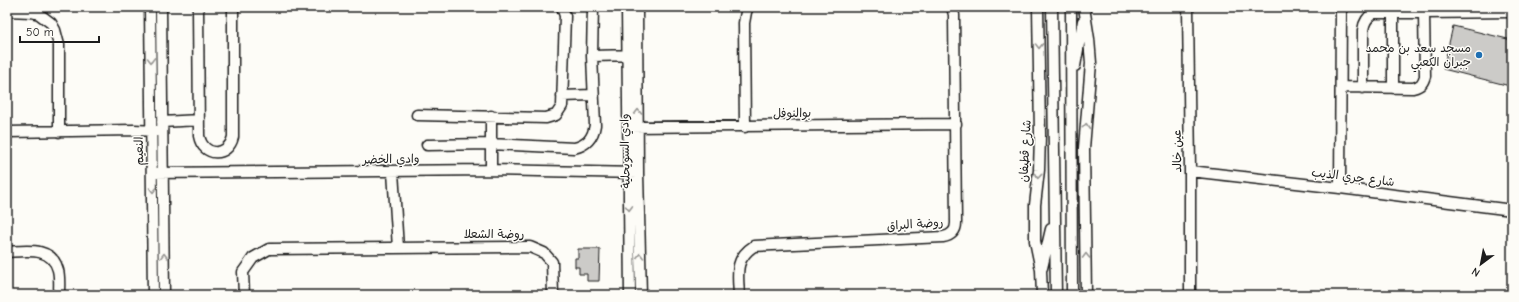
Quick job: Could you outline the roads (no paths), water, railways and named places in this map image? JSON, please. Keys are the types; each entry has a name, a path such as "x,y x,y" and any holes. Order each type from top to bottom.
{"street":[{"name":"النعيم","path":"150,7 153,295"},
{"name":"النعيم","path":"161,7 164,295"},
{"path":"198,7 200,141 206,149 221,152 230,146 233,137 233,7"},
{"path":"417,115 551,117 556,115 562,106 565,16 562,7"},
{"path":"427,145 491,144 574,148 581,146 591,138 594,132 592,56 593,7"},
{"name":"وادي السويحلية","path":"628,7 633,55"},
{"name":"وادي السويحلية","path":"637,7 633,55 633,127 641,295"},
{"path":"745,127 744,23 748,7"},
{"name":"روضة البراق","path":"738,295 739,264 745,253 754,246 943,237 950,235 955,230 956,124 954,15 952,7"},
{"name":"شارع قطيفان","path":"1038,7 1040,135 1039,170 1035,205 1035,241 1041,270 1042,295"},
{"path":"1052,7 1056,295"},
{"path":"1071,7 1072,295"},
{"name":"عين خالد","path":"1188,7 1190,295"},
{"path":"1340,188 1341,7"},
{"path":"1341,87 1413,88 1421,85 1424,82 1425,76 1424,10"},
{"path":"1363,88 1363,30 1369,16 1374,13 1424,10 1512,12"},
{"path":"1072,79 1078,57 1084,11"},
{"path":"1084,11 1089,38 1091,63 1084,148 1086,295"},
{"path":"7,12 31,12 38,14 51,23 56,30 59,45 59,132"},
{"path":"1392,13 1393,88"},
{"path":"592,56 633,55"},
{"path":"562,96 593,95"},
{"path":"491,116 491,170"},
{"path":"7,132 152,131 162,127 199,120"},
{"name":"بوالنوفل","path":"633,127 956,124"},
{"name":"وادي الخضر","path":"152,173 491,170 634,173"},
{"name":"شارع جري الذيب","path":"1190,171 1512,210"},
{"path":"393,172 398,248"},
{"name":"وادي السويحلية","path":"630,295 634,173"},
{"path":"1041,270 1055,212"},
{"name":"روضة الشعلا","path":"244,295 243,272 253,258 268,249 530,247 544,253 552,262 553,295"},
{"path":"7,252 37,251 45,253 56,264 58,270 59,295"}],"place":[{"name":"مسجد سعد بن محمد جبران الكعبي","path":"1479,55"}]}
